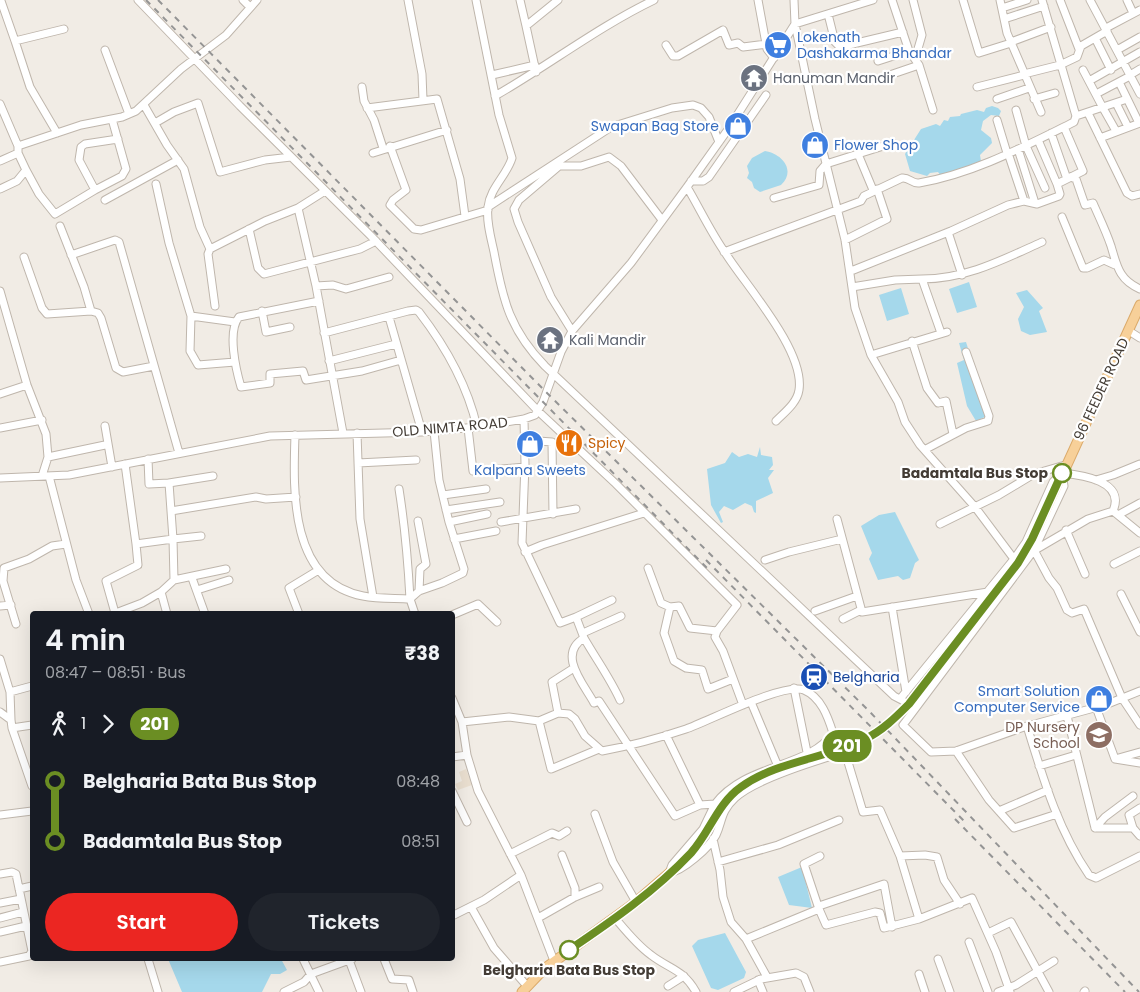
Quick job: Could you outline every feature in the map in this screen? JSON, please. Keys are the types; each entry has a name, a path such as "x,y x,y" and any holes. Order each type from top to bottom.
{"main road":[{"name":"96 FEEDER ROAD","path":"1016,561 1044,512 1140,305"},
{"path":"524,989 554,961 636,902 681,863"}],"street":[{"path":"2,0 30,86 57,133"},
{"path":"138,0 194,60 376,241 538,412 737,605 717,631 715,637 723,651 743,706"},
{"path":"243,0 250,7"},
{"path":"0,161 18,150 57,133 92,122 129,114 144,105 182,69 226,35 257,0"},
{"path":"408,0 422,74 423,100"},
{"path":"476,0 495,96 512,158 492,193 488,208 491,238 506,308 511,320 534,354 721,534 900,699 917,705"},
{"path":"520,0 536,68"},
{"path":"526,26 558,0"},
{"path":"495,96 595,31 642,3 654,0"},
{"path":"758,0 767,49 774,58"},
{"path":"794,0 795,24 845,240 856,316 870,355 898,402 905,422 920,445 926,449 975,507 1016,561"},
{"path":"538,412 572,331 631,264 719,142 795,24 873,0"},
{"path":"892,0 909,51 917,62 933,110"},
{"path":"913,0 922,36 917,62"},
{"path":"963,0 979,53 1051,27"},
{"path":"1000,0 1011,42 1040,112"},
{"path":"1002,8 1027,0"},
{"path":"1060,0 1080,49"},
{"path":"1090,0 1140,94"},
{"path":"978,87 1060,64 1077,57 1080,49 1137,11 1127,0"},
{"path":"724,252 780,233 837,209 862,202 862,197 904,177 917,183 951,174 1026,146 1074,122 1076,116 1043,3 1004,19"},
{"path":"828,14 835,42 840,47 903,32"},
{"path":"15,41 64,29"},
{"path":"666,45 673,56 678,56 722,30 729,45 738,43 743,47 767,44"},
{"path":"1117,50 1140,36"},
{"path":"1095,38 1110,70"},
{"path":"105,50 129,114"},
{"path":"878,61 909,51"},
{"path":"1089,81 1140,52"},
{"path":"875,80 917,62"},
{"path":"492,75 536,68"},
{"path":"1096,94 1140,69"},
{"path":"1084,70 1116,132"},
{"path":"1100,138 1139,123 1119,82"},
{"path":"362,87 363,98 367,108 406,190 392,200 390,205 412,228 421,230 488,208 612,128 672,108 693,105 701,108 709,117 719,142"},
{"path":"998,99 1029,88"},
{"path":"1034,99 1055,94"},
{"path":"689,184 703,181 709,177 766,96"},
{"path":"367,108 437,99 460,179 465,216"},
{"path":"1076,116 1127,99"},
{"path":"155,123 198,103 220,172 265,160 291,157"},
{"path":"1116,103 1128,127"},
{"path":"0,104 26,170 39,194 55,214 125,172 126,165 112,119"},
{"path":"144,105 166,145 178,160 187,176 200,227 210,249"},
{"path":"1016,110 1026,146 1045,188"},
{"path":"1088,113 1127,193 1132,196 1140,194"},
{"path":"997,120 1024,201"},
{"path":"1057,184 1083,171 1064,127"},
{"path":"373,153 387,147 447,130"},
{"path":"1051,133 1069,178"},
{"path":"95,190 79,160 81,147 85,144 118,138"},
{"path":"851,271 948,232 994,210 1024,201 1035,203 1059,196 1057,184 1038,140"},
{"path":"774,198 819,185 820,171 826,164 893,143"},
{"path":"1057,149 1071,144"},
{"path":"1018,149 1035,203"},
{"path":"845,240 887,219 858,154"},
{"path":"572,331 553,302 518,222 514,209 519,200 559,166 581,166 610,157 621,166 662,220"},
{"path":"105,200 178,160"},
{"path":"0,189 17,180 26,170"},
{"path":"1069,178 1076,179 1085,205 1093,203 1111,247 1115,265 1124,279 1140,290"},
{"path":"156,184 169,243 192,316 190,351 195,362 206,366 235,362"},
{"path":"689,184 724,252 785,338 793,357 799,381 799,391 792,405 776,421"},
{"path":"215,306 208,254 210,249 249,228 298,208 325,191"},
{"path":"298,208 316,286 331,376 343,433"},
{"path":"1062,216 1083,268 1104,260 1115,265"},
{"path":"60,226 84,287 91,311"},
{"path":"249,228 258,268 261,273 310,263 360,249 376,241"},
{"path":"948,232 962,275"},
{"path":"71,255 115,240 119,242 179,453"},
{"path":"852,287 895,280 948,278 962,275 1042,242"},
{"path":"24,257 42,308 48,314 91,311 100,315 114,364 119,371 154,366"},
{"path":"316,286 333,285 346,289 388,277"},
{"path":"870,355 944,332 922,279"},
{"path":"0,291 2,309 27,386 46,434 48,457 45,476 76,580 88,611"},
{"path":"319,301 244,314 235,322 235,362 241,387 270,382 270,374 303,371 306,380 362,371 401,360"},
{"path":"324,333 412,310 419,312 440,341 465,384 477,427"},
{"path":"262,311 266,332 290,327"},
{"path":"192,316 235,322"},
{"path":"389,316 401,360 410,383 422,432"},
{"path":"1129,331 1140,338"},
{"path":"912,341 928,388 938,403 946,401 953,434"},
{"path":"329,362 396,344"},
{"path":"926,449 953,434 988,421 989,416 966,352"},
{"path":"0,394 27,386"},
{"name":"OLD NIMTA ROAD","path":"0,478 69,475 261,438 343,433 422,432 468,428 524,419 538,412"},
{"path":"524,419 525,467 521,538 525,552 560,624 612,600"},
{"path":"0,428 42,420"},
{"path":"105,426 112,467"},
{"path":"468,428 476,471 525,467"},
{"path":"410,599 418,590 442,583 464,571 448,522 436,461 434,431"},
{"path":"358,433 360,520 373,597"},
{"path":"295,435 296,497 301,535 317,571 348,591 373,597 410,599"},
{"path":"525,440 552,442 553,514"},
{"path":"48,457 105,445"},
{"path":"148,459 150,485 213,476"},
{"path":"358,463 416,460"},
{"path":"114,611 106,581 138,564 125,464"},
{"path":"1096,480 1140,464"},
{"path":"900,699 1016,561 1053,482 1064,469"},
{"path":"1064,469 1064,486 1034,550 999,600 905,723 931,752 956,751 1027,726 1067,716 1140,691"},
{"path":"940,524 1034,474 1064,469 1104,483 1114,494 1115,513"},
{"path":"168,483 173,539 174,580"},
{"path":"399,489 408,547 405,557 410,599 414,611"},
{"path":"443,495 486,489"},
{"path":"171,511 256,497 266,499 296,497"},
{"path":"446,510 500,502"},
{"path":"1034,550 1088,519 1115,513 1140,504"},
{"path":"501,522 576,509"},
{"path":"525,552 644,513"},
{"path":"1115,513 1140,533"},
{"path":"448,522 487,514"},
{"path":"837,519 861,610"},
{"path":"418,521 426,564 420,569 418,590"},
{"path":"1066,530 1085,574"},
{"path":"454,539 496,531"},
{"path":"136,544 201,536"},
{"path":"766,560 789,552 842,539"},
{"path":"16,624 3,581 4,568 29,560 52,546 66,544"},
{"path":"1034,550 1049,578 1058,588 1067,610 1072,613 1084,609 1122,698 1140,725"},
{"path":"1114,564 1140,551"},
{"path":"648,568 661,603 670,607 679,606 690,628 717,631"},
{"path":"118,611 161,592 174,580 226,570"},
{"path":"297,611 289,588 317,571"},
{"path":"192,578 204,611"},
{"path":"197,590 229,580"},
{"path":"161,592 166,611"},
{"path":"843,619 861,610 867,612 988,592"},
{"path":"1121,594 1140,632"},
{"path":"815,612 858,596"},
{"path":"455,614 478,604 497,622"},
{"path":"0,606 11,605"},
{"path":"670,607 664,633 674,661 686,668 702,670 708,689 733,680"},
{"path":"892,607 906,692"},
{"path":"620,616 583,636 572,648 570,656 574,668 594,703 599,700 675,816 700,805 715,804 723,812"},
{"path":"576,617 583,636 599,666 611,679 620,700"},
{"path":"0,659 10,692 12,728 30,780"},
{"path":"558,712 552,682 574,668"},
{"path":"10,692 30,687"},
{"path":"794,688 810,762"},
{"path":"462,722 509,717 539,721 558,712 569,714 575,718 585,736 602,751 666,735 751,702 794,688 805,690 826,711 833,733 826,744 807,754 777,764 739,782 723,793 715,804 704,829 672,865 669,873 679,872 712,840 723,812 745,790 810,762 845,752 863,812 880,810 900,856 919,920"},
{"path":"751,702 777,764"},
{"path":"455,705 462,722 467,754 478,790 521,875 554,961"},
{"path":"1096,707 1115,759"},
{"path":"0,712 11,720"},
{"path":"1067,716 1095,828"},
{"path":"539,721 551,769 599,749"},
{"path":"12,728 30,725"},
{"path":"1027,726 1039,766 1057,814 1079,860 1092,877 1140,856"},
{"path":"666,735 700,805"},
{"path":"956,751 999,811 1014,828 1057,814"},
{"path":"1115,759 1140,752"},
{"path":"455,756 467,754"},
{"path":"1039,766 1076,755"},
{"path":"1115,759 1140,763"},
{"path":"999,811 1048,790"},
{"path":"455,796 467,822"},
{"path":"1095,828 1105,817 1134,796"},
{"path":"1140,808 1129,815 1133,828 1140,835"},
{"path":"0,815 30,811"},
{"path":"595,814 613,862 636,902"},
{"path":"718,862 778,845 838,820"},
{"path":"1095,828 1133,828"},
{"path":"510,854 552,833 559,836 567,832"},
{"path":"712,840 718,862 723,897 731,922 746,939 766,977"},
{"path":"900,856 924,855 937,858 944,880 960,904"},
{"path":"562,856 575,888 574,897"},
{"path":"820,856 804,864 826,925 875,912 880,913 884,928 892,927 919,920 972,898 1009,990"},
{"path":"0,874 15,873 30,945"},
{"path":"455,915 471,907 521,875"},
{"path":"746,939 819,908 884,884 892,927"},
{"path":"19,889 30,886"},
{"path":"538,918 574,897 600,887"},
{"path":"0,903 21,899"},
{"path":"471,907 494,948 524,989"},
{"path":"0,918 23,912"},
{"path":"615,918 635,942 652,956 669,964 684,976 696,992"},
{"path":"988,934 1011,922 1049,992"},
{"path":"0,932 26,926"},
{"path":"969,942 988,992"},
{"path":"0,962 30,954"},
{"path":"938,959 950,992"},
{"path":"149,961 158,992"},
{"path":"304,961 319,992"},
{"path":"284,992 301,984 311,974 346,961"},
{"path":"352,961 361,992"},
{"path":"385,961 392,979 409,980 412,992"},
{"path":"998,992 1009,990 1054,961"},
{"path":"734,992 766,977 796,973 804,977 810,992"},
{"path":"919,974 925,992"},
{"path":"668,986 684,976"},
{"path":"758,980 763,992"}],"shaded area":[{"path":"466,769 472,785 458,790 455,784 462,781 459,772"}],"water":[{"path":"992,106 1001,111 999,116 991,115 983,121 981,130 991,138 992,143 980,155 981,161 941,176 938,172 930,173 927,176 910,171 905,154 911,144 910,140 914,140 921,129 936,124 940,126 944,120 948,121 950,117 960,116 961,114 977,110 984,112 986,108"},
{"path":"765,151 782,159 787,169 787,174 781,185 760,192 754,188 752,182 747,178 749,173 747,166 752,158"},
{"path":"969,282 977,307 957,313 949,289"},
{"path":"901,288 909,314 887,321 879,295"},
{"path":"1027,290 1043,308 1039,311 1047,332 1030,335 1021,331 1018,319 1024,307 1016,293"},
{"path":"966,342 989,415 976,421 967,406 957,363 964,360 959,343"},
{"path":"760,447 761,455 772,457 773,465 769,470 774,470 768,478 773,493 756,501 756,513 752,506 745,503 733,510 724,506 719,512 723,522 721,523 711,505 707,469 725,463 732,452 739,457 748,454 757,457"},
{"path":"895,512 919,560 915,563 910,578 903,580 898,576 878,580 869,559 872,553 861,526 879,515"},
{"path":"802,867 812,908 789,905 778,877"},
{"path":"725,933 746,972 744,978 718,990 711,988 692,946 698,940"},
{"path":"169,961 282,961 287,970 280,974 271,974 262,992 182,992"}],"railway":[{"path":"146,0 707,568"},
{"path":"158,0 547,393 869,711 1139,992"},
{"path":"706,560 964,821"},
{"path":"955,819 1125,992"}],"bus line":[{"name":"201","path":"569,950 636,902 681,863 710,828 721,805 742,786 751,780 800,760 846,747 865,739 894,719 909,704 1018,563 1032,539 1062,473"}],"place":[{"name":"Lokenath Dashakarma Bhandar","path":"778,45"},
{"name":"Hanuman Mandir","path":"754,78"},
{"name":"Swapan Bag Store","path":"738,126"},
{"name":"Flower Shop","path":"815,145"},
{"name":"Kali Mandir","path":"550,340"},
{"name":"Spicy","path":"569,443"},
{"name":"Kalpana Sweets","path":"530,444"},
{"name":"Badamtala Bus Stop","path":"1062,473"},
{"name":"Belgharia","path":"814,677"},
{"name":"Smart Solution Computer Service","path":"1099,699"},
{"name":"DP Nursery School","path":"1099,735"},
{"name":"Belgharia Bata Bus Stop","path":"569,950"}]}
